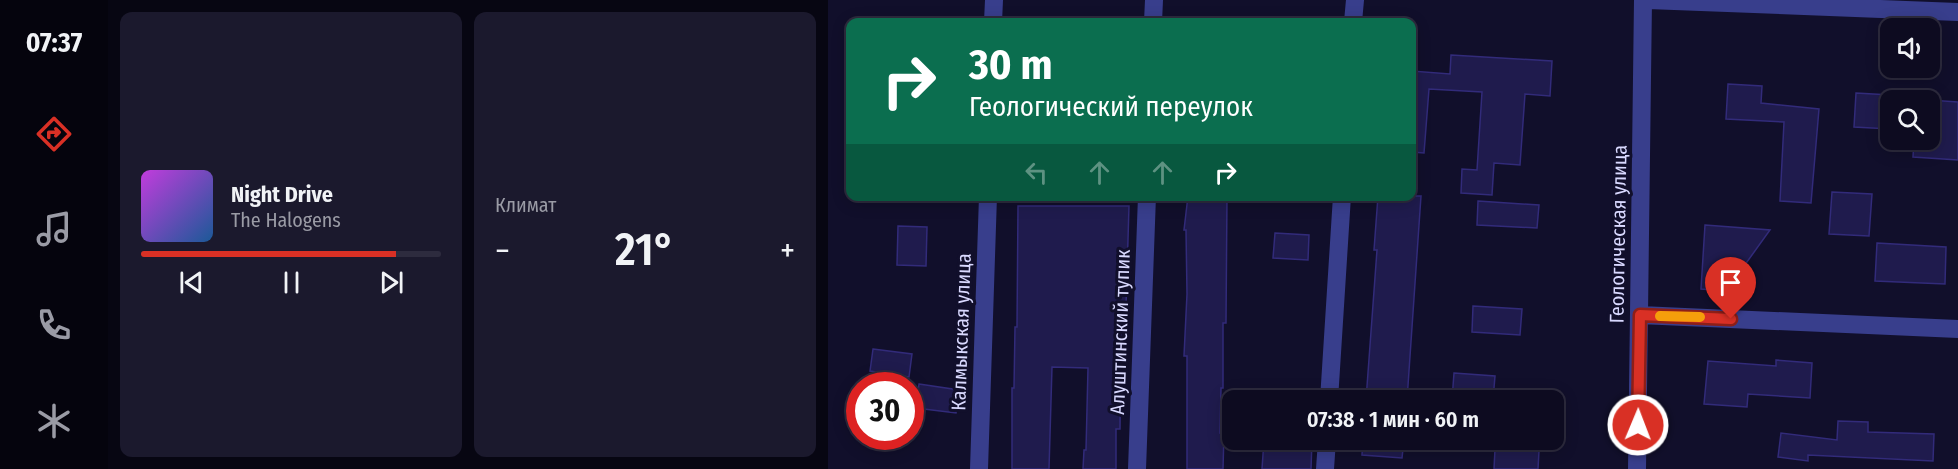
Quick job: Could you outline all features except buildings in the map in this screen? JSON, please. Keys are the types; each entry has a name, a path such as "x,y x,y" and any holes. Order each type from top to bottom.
{"street":[{"path":"993,18 994,0"},
{"path":"1153,18 1154,0"},
{"path":"1353,18 1355,0"},
{"name":"Геологическая улица","path":"1637,469 1643,0"},
{"path":"1648,0 1958,12"},
{"name":"Калмыкская улица","path":"979,469 988,201"},
{"name":"Алуштинский тупик","path":"1137,469 1147,201"},
{"path":"1330,390 1342,201"},
{"path":"1640,315 1958,329"},
{"path":"1325,469 1326,450"}],"slow traffic":[{"path":"1660,316 1700,317"}],"route":[{"path":"1638,425 1640,315 1731,319"}]}
